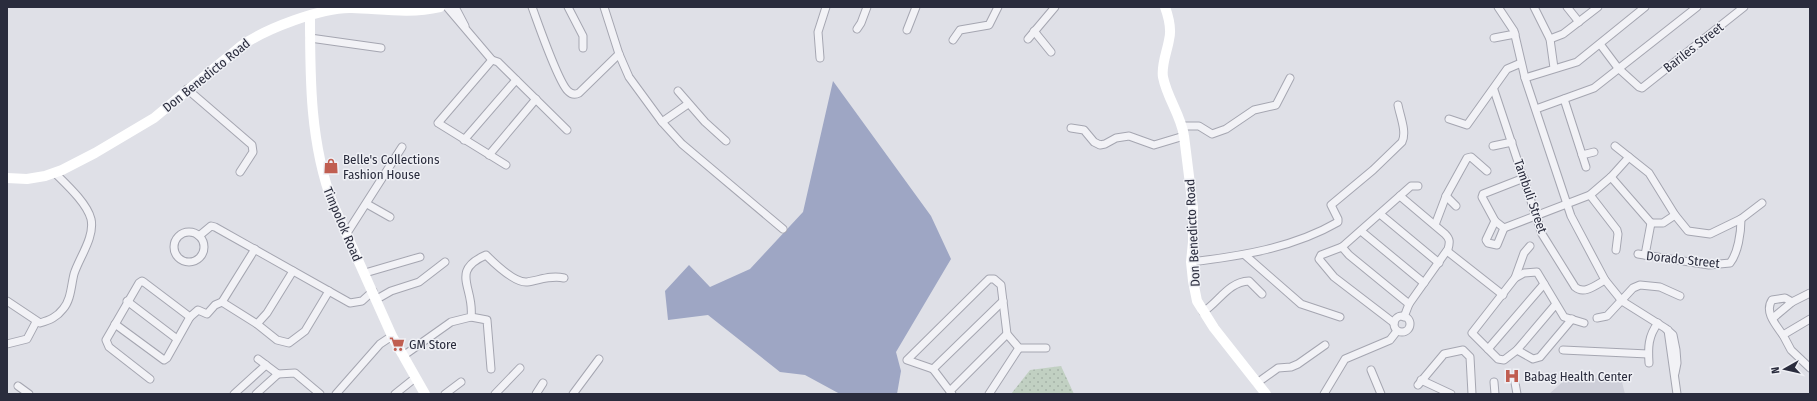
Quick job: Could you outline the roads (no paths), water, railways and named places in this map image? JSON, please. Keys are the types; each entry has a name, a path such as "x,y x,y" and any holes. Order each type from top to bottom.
{"street":[{"path":"441,7 465,26"},
{"name":"Don Benedicto Road","path":"7,178 27,179 55,173 96,153 140,127 254,36 310,16 340,8 395,12 441,7"},
{"path":"455,7 465,26 492,60 498,62 567,130"},
{"path":"532,7 567,91 579,93 619,54"},
{"path":"568,7 583,36 583,48"},
{"path":"604,7 628,77 662,122 682,144 784,229"},
{"path":"820,58 818,32 826,7"},
{"path":"857,29 867,7"},
{"path":"907,30 916,7"},
{"path":"953,40 960,30 989,25 998,7"},
{"path":"1028,39 1055,7"},
{"name":"Don Benedicto Road","path":"1165,7 1169,18 1170,29 1163,67 1163,77 1184,131 1193,208 1193,242 1191,262 1197,300 1203,312 1266,394"},
{"path":"1498,7 1515,34 1525,78 1571,216 1605,280 1622,301 1668,330 1677,394"},
{"path":"1534,7 1550,39 1554,68"},
{"path":"1567,7 1579,22"},
{"path":"1550,39 1563,34 1598,7"},
{"path":"1525,78 1577,62 1645,7"},
{"path":"1536,110 1594,88 1696,7"},
{"name":"Bariles Street","path":"1618,68 1642,88 1744,7"},
{"name":"Timpolok Road","path":"310,16 311,92 321,163 331,198 392,336 425,394"},
{"path":"1034,32 1051,52"},
{"path":"1494,38 1515,34"},
{"path":"310,38 381,48"},
{"path":"1600,44 1618,68"},
{"path":"492,60 438,124 506,165"},
{"path":"1449,119 1467,126 1494,90 1507,69 1521,64"},
{"path":"1071,128 1084,130 1094,142 1100,145 1116,138 1128,136 1154,145 1184,131 1199,126 1212,134 1220,132 1254,110 1276,105 1290,78"},
{"path":"464,140 516,80"},
{"path":"187,88 252,145 252,152 240,172"},
{"name":"Tambuli Street","path":"1494,90 1542,234 1578,291 1585,291 1605,280"},
{"path":"678,91 705,122 726,141"},
{"path":"1564,99 1586,167"},
{"path":"489,155 536,100"},
{"path":"662,122 688,104"},
{"path":"1191,262 1246,255 1281,245 1338,222 1331,205 1373,170 1402,142 1404,131 1398,105"},
{"path":"1493,146 1512,142"},
{"path":"347,233 367,204 402,146"},
{"path":"1615,146 1649,173 1675,215 1688,231 1696,234 1710,234 1741,219 1762,203"},
{"path":"1582,155 1594,152"},
{"path":"1435,225 1446,196 1468,157 1471,157 1487,171"},
{"path":"1495,221 1486,237 1486,240 1488,243 1497,245 1504,228 1537,217 1590,195 1611,177 1629,157"},
{"path":"7,300 28,314 36,322 40,323 56,317 64,308 68,300 75,274 91,229 91,220 88,212 55,173"},
{"path":"1611,177 1650,223 1663,223 1675,215"},
{"path":"1504,228 1495,221 1482,197 1483,194 1524,178"},
{"path":"1397,331 1394,323 1334,277 1319,259 1321,255 1342,247 1411,186 1418,186"},
{"path":"1590,195 1617,230 1616,250"},
{"path":"1400,196 1435,225 1449,239 1447,251 1409,304 1404,317"},
{"path":"1446,196 1456,206"},
{"path":"367,204 390,217"},
{"path":"1380,214 1438,263"},
{"name":"Dorado Street","path":"1650,223 1641,255 1709,265 1730,263 1733,259 1741,230 1741,219"},
{"path":"199,236 211,226 215,227 350,303 356,303 375,295 419,282 445,262"},
{"path":"1360,231 1424,283"},
{"path":"188,232 199,236 203,246 200,256 190,261 179,258 174,247 178,237 188,232"},
{"path":"1530,246 1524,253 1515,278 1472,334 1498,359 1504,360 1517,350 1556,304"},
{"path":"1342,247 1349,255 1409,304"},
{"path":"115,324 162,360 167,358 190,317 198,310 208,314 215,305 222,302 255,249"},
{"path":"1447,251 1503,294"},
{"path":"471,317 465,272 470,264 486,255 511,276 522,282 552,276 564,278"},
{"path":"1246,255 1301,304 1340,317"},
{"path":"365,273 420,257"},
{"path":"257,324 267,313 293,271"},
{"path":"1515,278 1524,273 1537,272 1564,317 1584,323"},
{"path":"1007,334 951,392 933,368 907,360 989,278 994,279 1000,286 1007,334 1019,348 1046,348"},
{"path":"150,379 107,344 106,340 127,301 142,281 190,317"},
{"path":"1203,312 1215,304 1226,291 1243,281 1252,283 1262,294"},
{"path":"1488,349 1544,284"},
{"path":"1597,318 1607,316 1633,288 1640,285 1660,287 1680,296"},
{"path":"222,302 257,324 277,340 285,343 293,342 305,331 329,291"},
{"path":"1773,318 1792,302 1810,293"},
{"path":"1792,302 1785,298 1772,300 1768,305 1769,310 1791,350 1810,368"},
{"path":"127,301 177,339"},
{"path":"933,368 1003,302"},
{"path":"403,356 451,322 471,317 487,320 491,369"},
{"path":"1394,323 1396,318 1404,317"},
{"path":"1397,331 1402,332 1408,328 1409,322 1404,317"},
{"path":"1517,350 1533,359 1540,357 1572,319"},
{"path":"1783,334 1810,319"},
{"path":"7,344 27,339 36,322"},
{"path":"1649,363 1648,354 1651,333 1658,324"},
{"path":"1324,394 1345,359 1390,340 1397,331"},
{"path":"336,394 380,344 392,336"},
{"path":"1257,383 1278,368 1291,367 1298,364 1325,344"},
{"path":"989,394 1019,348"},
{"path":"1451,394 1420,382 1444,354 1463,350 1470,357 1472,394"},
{"path":"1563,350 1648,354"},
{"path":"258,359 278,374"},
{"path":"573,394 599,359"},
{"path":"234,394 266,365"},
{"path":"495,394 520,368"},
{"path":"1371,370 1381,394"},
{"path":"256,394 278,374 295,373 320,394"},
{"path":"1514,377 1517,394"},
{"path":"395,394 415,378"},
{"path":"445,394 461,382"},
{"path":"1494,382 1495,394"},
{"path":"536,394 543,383"},
{"path":"18,386 29,394"}],"water":[{"path":"833,81 931,216 951,259 896,352 901,371 897,394 840,394 805,375 780,372 708,315 668,320 665,291 689,265 710,287 750,269 803,212"}],"place":[{"name":"Belle's Collections Fashion House","path":"331,166"},
{"name":"GM Store","path":"397,344"},
{"name":"Babag Health Center","path":"1512,376"}]}
